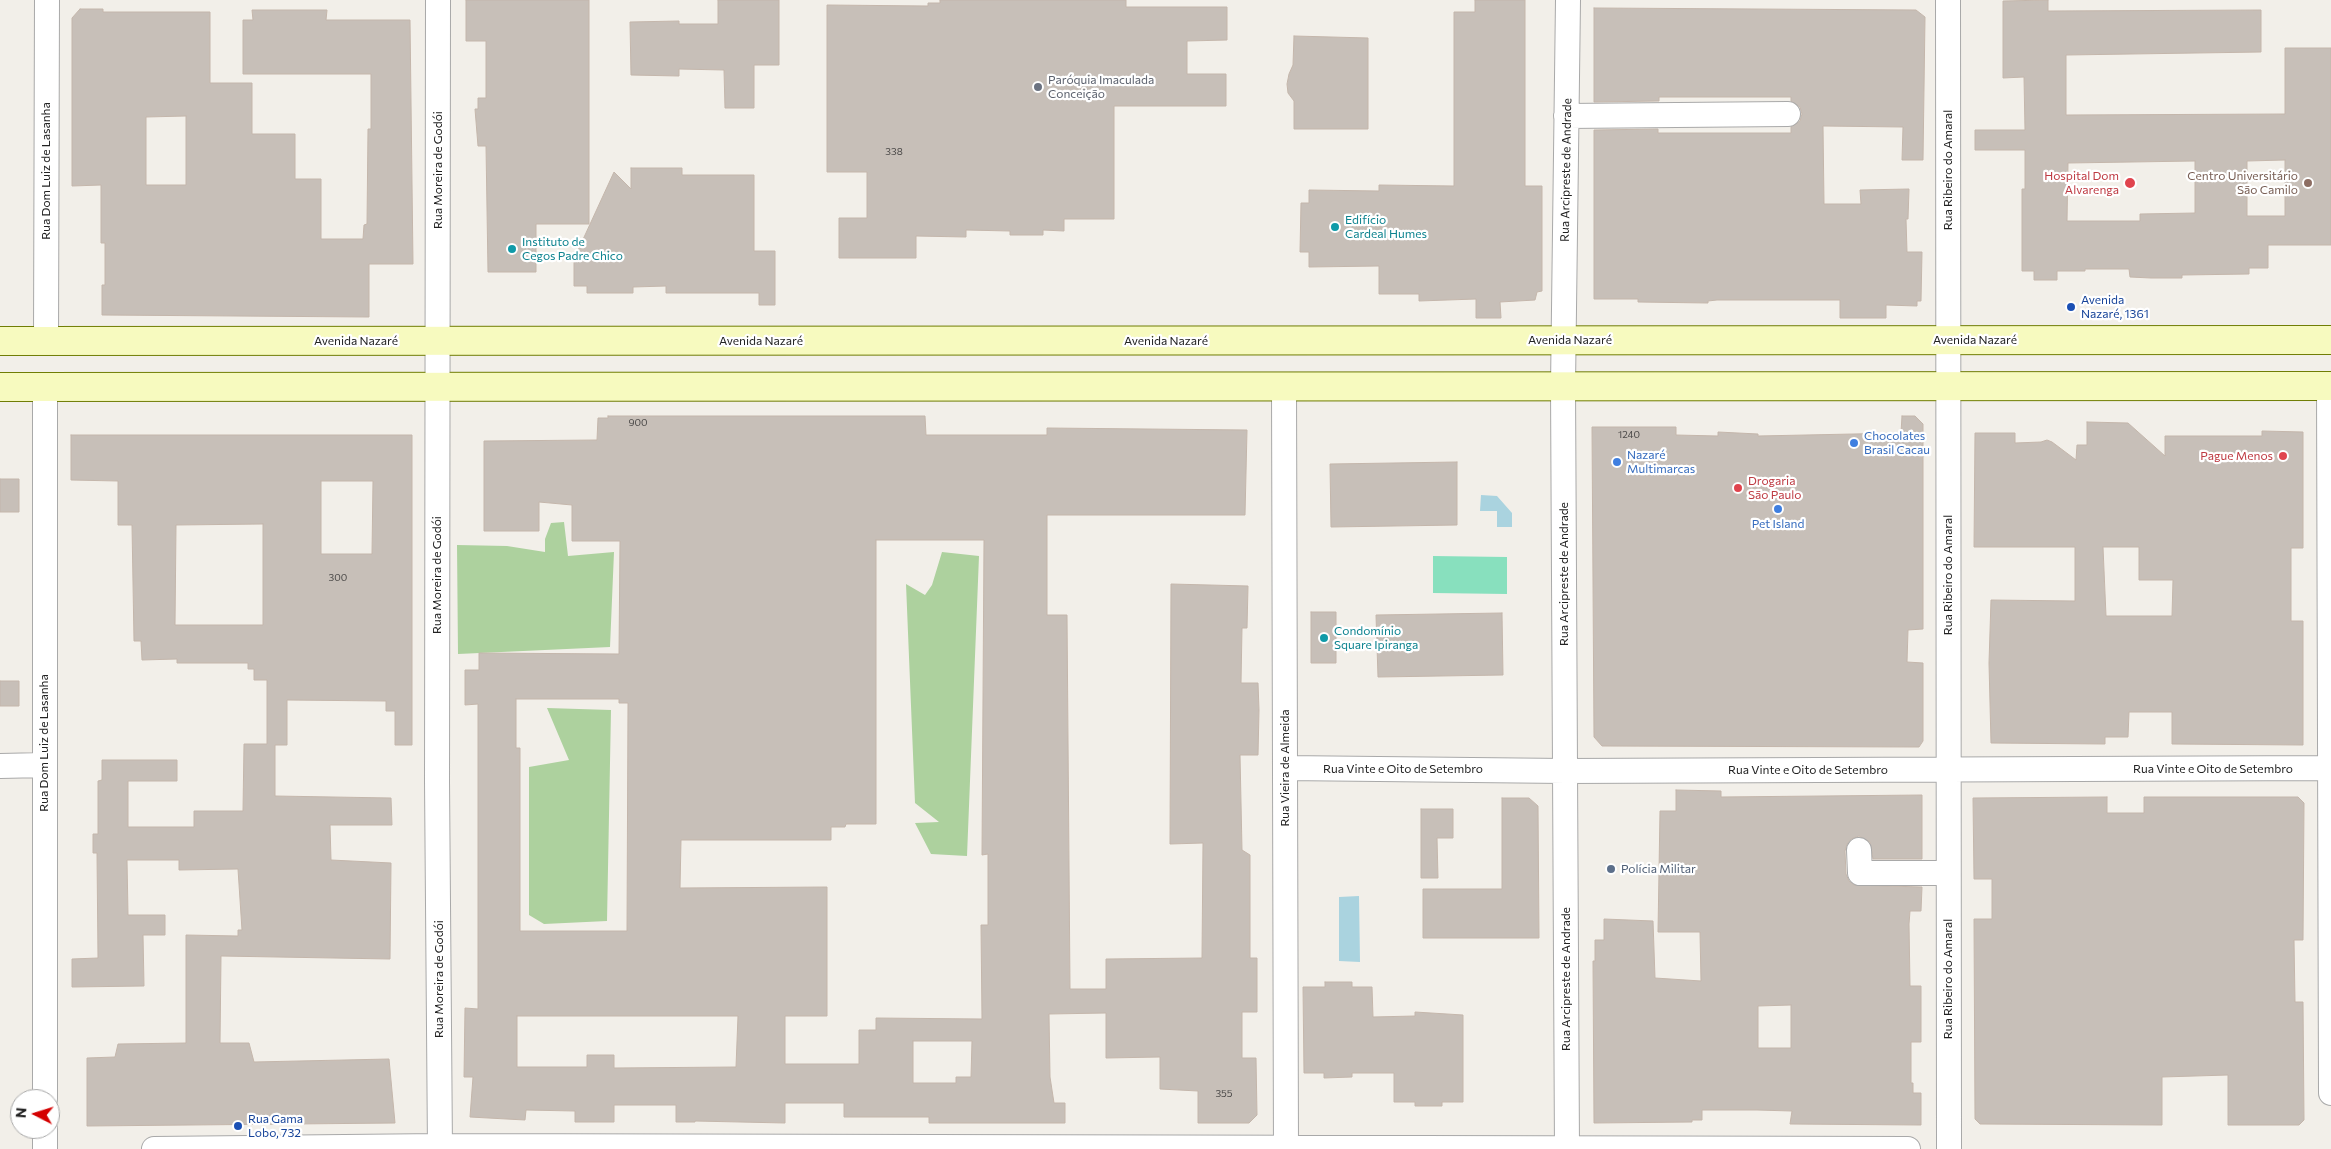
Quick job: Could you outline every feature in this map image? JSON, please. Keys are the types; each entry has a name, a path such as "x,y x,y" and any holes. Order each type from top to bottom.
{"main road":[{"name":"Avenida Nazaré","path":"0,341 2331,340"},
{"path":"0,387 2330,386"}],"street":[{"name":"Rua Dom Luiz de Lasanha","path":"46,341 47,0"},
{"name":"Rua Moreira de Godói","path":"438,0 437,341 440,1147"},
{"name":"Rua Arcipreste de Andrade","path":"1567,1149 1563,386 1568,0"},
{"name":"Rua Ribeiro do Amaral","path":"1948,0 1949,1149"},
{"path":"1566,116 1788,114"},
{"name":"Rua Vieira de Almeida","path":"1284,386 1286,1148"},
{"path":"2330,386 2331,1093"},
{"name":"Rua Dom Luiz de Lasanha","path":"45,387 45,1089"},
{"path":"0,766 44,765"},
{"name":"Rua Vinte e Oito de Setembro","path":"1285,768 1565,771 2330,768"},
{"path":"1859,850 1860,873 1948,874"},
{"path":"154,1149 440,1147 1908,1149"}],"green space":[{"path":"564,522 568,556 614,552 610,647 458,654 457,545 507,546 545,552 545,539 551,523"},
{"path":"942,552 979,556 967,856 931,854 915,823 939,822 915,803 906,584 925,595 932,585"},
{"path":"1433,556 1507,557 1507,594 1433,593"},
{"path":"547,708 611,710 607,921 544,924 529,915 529,767 569,760"}],"water":[{"path":"1481,495 1497,496 1512,513 1512,527 1497,527 1497,511 1480,511"},
{"path":"1359,896 1360,962 1339,961 1339,897"}],"building":[{"path":"466,0 589,0 589,224 536,224 536,272 488,272 486,146 478,146 475,109 478,109 478,98 486,98 486,41 466,41"},
{"path":"718,0 779,0 779,65 754,65 754,108 725,108 724,70 679,69 679,76 631,75 630,22 679,21 679,24 718,24"},
{"path":"940,0 1126,0 1126,7 1227,7 1227,40 1187,41 1187,74 1226,74 1226,106 1114,106 1114,219 1064,219 1064,231 1043,230 1043,235 1010,235 1010,231 966,230 966,237 916,236 916,258 839,258 839,218 867,218 867,172 827,172 827,5 928,6 928,3 940,3"},
{"path":"1475,0 1525,0 1525,186 1542,186 1542,291 1537,292 1535,300 1500,302 1501,318 1476,318 1476,299 1419,301 1419,294 1379,294 1379,266 1309,267 1309,252 1300,252 1301,203 1309,203 1309,190 1379,191 1379,185 1454,186 1454,12 1475,12"},
{"path":"2048,0 2048,11 2261,10 2261,52 2066,55 2066,115 2285,114 2285,48 2331,48 2331,245 2268,245 2268,268 2249,268 2249,274 2182,275 2182,278 2151,278 2130,277 2129,269 2085,269 2085,271 2057,271 2057,280 2034,280 2034,271 2022,271 2022,189 2025,189 2025,150 1975,150 1975,130 2025,130 2024,77 2003,78 2003,1","holes":["2285,160 2285,216 2247,216 2247,161","2195,161 2195,213 2140,214 2140,221 2067,221 2068,163"]},
{"path":"1594,8 1916,10 1925,17 1923,160 1902,160 1903,127 1823,126 1824,204 1861,204 1860,190 1909,189 1908,219 1906,219 1907,252 1922,252 1921,301 1917,301 1917,306 1886,305 1886,318 1840,318 1840,300 1717,300 1708,301 1708,303 1638,302 1638,299 1594,299 1594,130 1658,129 1658,133 1791,133 1791,127 1800,121 1802,114 1800,107 1791,101 1791,97 1659,97 1659,101 1594,102"},
{"path":"80,9 103,9 103,12 210,12 210,83 252,83 252,134 295,134 295,179 321,179 321,239 363,239 364,225 367,224 368,129 371,129 371,74 243,74 243,20 253,20 252,10 327,10 326,20 410,20 413,264 369,264 369,317 102,315 102,285 105,285 105,243 101,243 101,185 72,186 72,18","holes":["186,116 186,185 146,185 146,117"]},
{"path":"1294,36 1368,38 1368,129 1294,129 1294,101 1288,93 1287,84 1293,65"},
{"path":"631,168 682,168 682,175 754,175 754,251 775,251 775,305 759,305 759,293 666,293 666,286 633,287 633,293 587,293 587,286 574,286 574,259 614,172 631,189"},
{"path":"608,416 925,416 926,435 1047,435 1047,428 1247,430 1245,515 1047,515 1047,615 1067,615 1070,989 1106,989 1106,959 1202,958 1203,843 1170,844 1171,584 1248,586 1247,628 1242,628 1241,683 1258,683 1259,710 1258,755 1240,755 1242,850 1250,855 1250,958 1257,958 1257,1012 1242,1012 1242,1058 1256,1058 1257,1115 1249,1123 1198,1123 1198,1091 1160,1089 1160,1057 1106,1058 1106,1013 1049,1014 1050,1077 1054,1103 1065,1103 1065,1123 929,1123 929,1117 844,1117 844,1103 785,1103 785,1123 676,1122 676,1105 614,1105 614,1122 575,1122 575,1111 526,1110 525,1120 470,1117 473,1077 464,1077 465,1008 478,1009 478,704 465,705 465,670 479,670 479,653 619,654 620,541 572,541 572,505 539,502 539,531 484,531 484,441 597,440 598,418 608,418","holes":["876,540 984,540 982,855 988,854 988,925 981,925 982,1019 876,1018 876,1030 859,1030 859,1064 785,1064 785,1016 827,1016 827,887 680,888 681,840 831,840 831,827 845,827 846,824 876,824","516,699 619,699 619,703 628,703 627,931 520,931 520,748 516,748","517,1016 738,1016 736,1067 614,1068 614,1055 587,1055 587,1067 517,1067","913,1041 972,1041 971,1077 956,1077 956,1083 913,1083"]},
{"path":"1902,416 1915,416 1923,424 1923,629 1908,630 1907,662 1923,663 1923,741 1919,747 1602,746 1594,737 1592,427 1676,427 1676,435 1718,436 1718,432 1758,434 1758,436 1901,433"},
{"path":"2087,422 2128,423 2165,456 2165,436 2262,436 2262,431 2303,432 2303,548 2291,548 2291,621 2303,621 2303,745 2172,744 2172,712 2129,712 2128,737 2105,737 2105,744 1991,743 1989,663 1991,600 2075,601 2075,547 1974,547 1975,433 2015,433 2015,443 2047,440 2076,460 2077,445 2087,445","holes":["2103,547 2139,547 2139,580 2173,580 2172,616 2106,616"]},
{"path":"71,435 412,435 412,745 395,745 395,711 386,711 386,701 287,700 287,745 275,745 275,796 391,798 392,825 330,825 331,860 391,863 390,959 221,956 220,1043 249,1043 254,1062 389,1059 395,1123 87,1126 87,1058 115,1057 118,1044 186,1043 186,935 238,936 238,930 242,930 238,869 179,870 179,860 127,860 128,915 165,915 165,935 143,935 144,986 72,987 72,959 98,958 97,853 93,853 93,834 98,834 98,781 102,780 102,760 177,760 177,781 128,781 128,827 194,827 194,811 243,811 244,744 267,744 267,680 254,680 254,669 248,669 248,663 177,663 177,659 142,660 141,641 134,641 132,525 118,525 118,481 71,480","holes":["321,481 373,481 372,554 321,554","263,524 263,625 175,625 176,525"]},
{"path":"1457,462 1457,525 1331,527 1330,464"},
{"path":"0,479 19,479 19,512 0,512"},
{"name":"Condomínio Square Ipiranga","path":"1311,612 1336,612 1336,663 1311,663"},
{"path":"1502,613 1503,675 1378,677 1376,615"},
{"path":"0,681 19,681 19,706 0,706"},
{"path":"1676,790 1721,791 1721,797 1922,795 1922,859 1873,859 1870,842 1859,836 1851,839 1845,851 1846,874 1849,881 1854,885 1922,887 1921,911 1910,911 1909,924 1910,986 1921,986 1921,1042 1911,1042 1911,1083 1913,1083 1913,1093 1921,1093 1921,1125 1790,1124 1792,1111 1757,1110 1702,1110 1702,1120 1692,1120 1692,1122 1594,1123 1593,961 1595,961 1595,940 1604,940 1604,919 1653,921 1655,978 1701,981 1700,932 1658,932 1660,811 1676,811","holes":["1791,1005 1791,1048 1758,1048 1758,1006"]},
{"path":"2107,797 2107,813 2144,813 2144,797 2298,797 2304,803 2303,940 2294,940 2295,1002 2303,1002 2304,1120 2299,1125 2228,1125 2228,1075 2162,1077 2162,1125 1980,1124 1975,1119 1974,919 1992,919 1992,879 1974,879 1973,798"},
{"path":"1502,798 1529,798 1538,806 1539,938 1423,938 1423,889 1502,889"},
{"path":"1421,809 1453,809 1453,838 1437,838 1438,878 1421,878"},
{"path":"1325,982 1352,982 1352,987 1372,987 1373,1017 1415,1016 1415,1012 1463,1015 1463,1102 1442,1102 1442,1106 1415,1106 1415,1102 1394,1102 1394,1073 1352,1073 1352,1077 1324,1078 1324,1073 1304,1073 1303,987 1325,987"}],"place":[{"name":"Paróquia Imaculada Conceição","path":"1038,87"},
{"name":"Hospital Dom Alvarenga","path":"2130,183"},
{"name":"Centro Universitário São Camilo","path":"2308,183"},
{"name":"Edifício Cardeal Humes","path":"1335,227"},
{"name":"Instituto de Cegos Padre Chico","path":"512,249"},
{"name":"Avenida Nazaré, 1361","path":"2071,307"},
{"name":"Chocolates Brasil Cacau","path":"1854,443"},
{"name":"Pague Menos","path":"2283,456"},
{"name":"Nazaré Multimarcas","path":"1617,462"},
{"name":"Drogaria São Paulo","path":"1738,488"},
{"name":"Pet Island","path":"1778,509"},
{"name":"Condomínio Square Ipiranga","path":"1324,638"},
{"name":"Polícia Militar","path":"1611,869"},
{"name":"Rua Gama Lobo, 732","path":"238,1126"}]}
